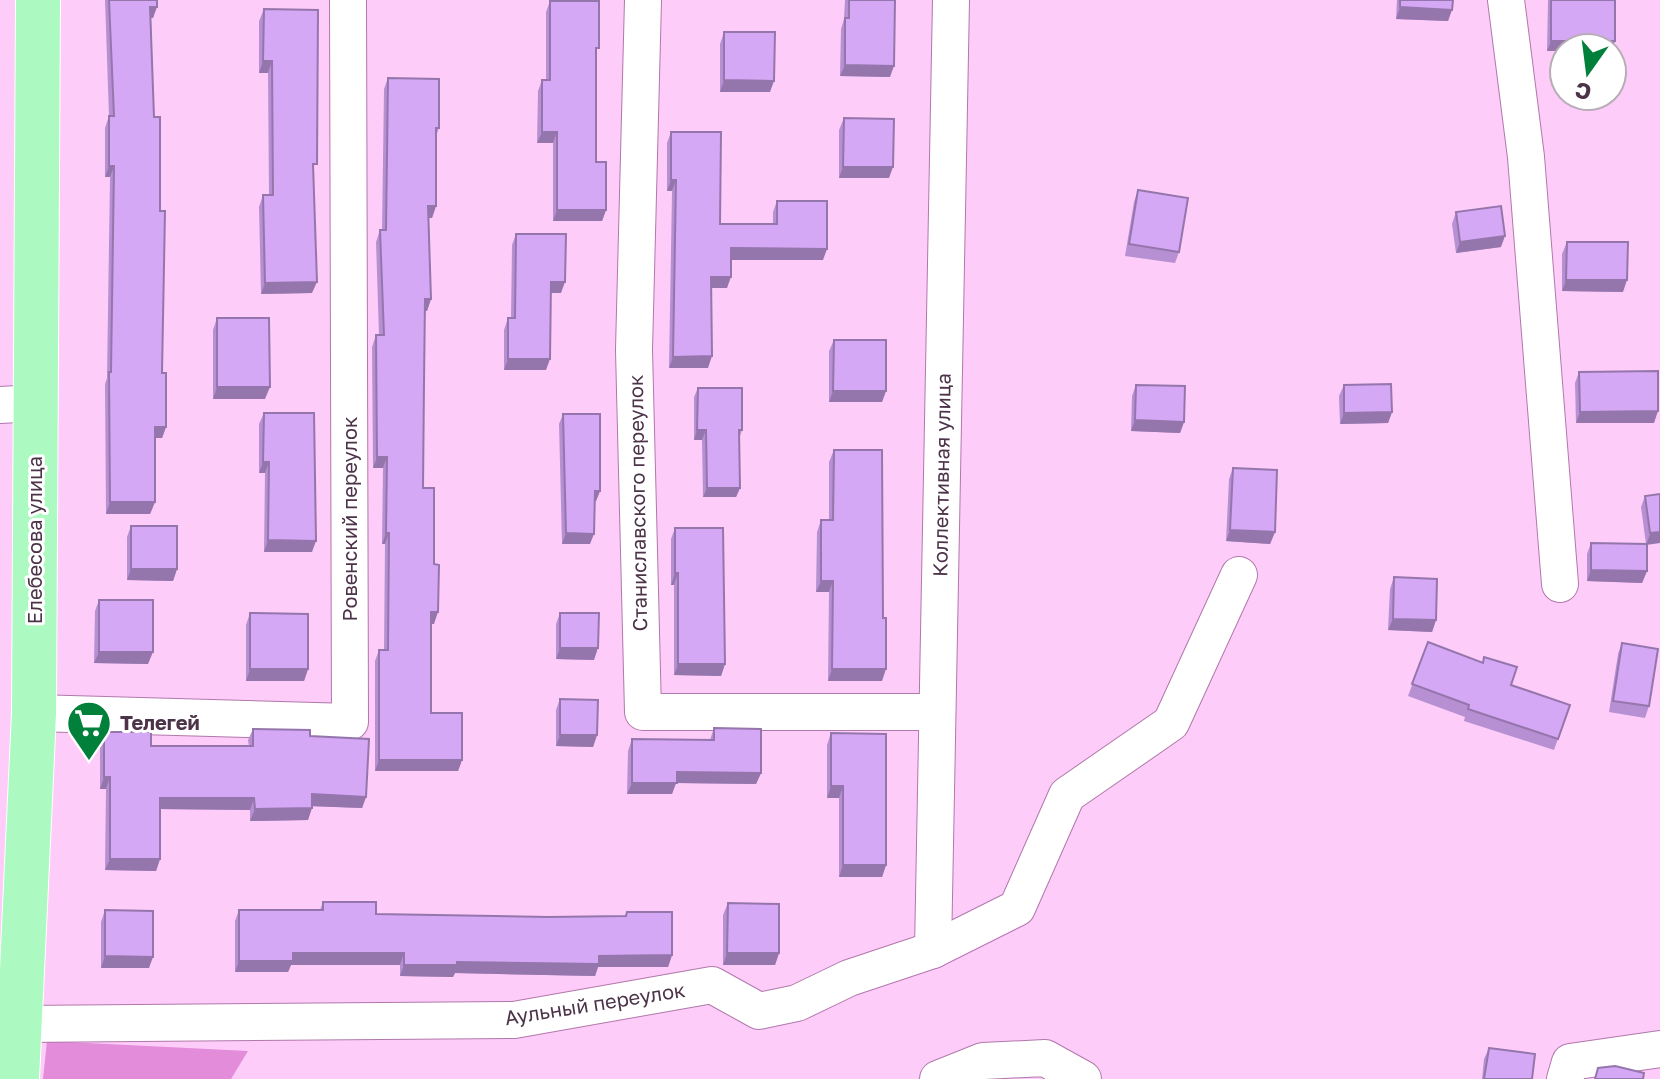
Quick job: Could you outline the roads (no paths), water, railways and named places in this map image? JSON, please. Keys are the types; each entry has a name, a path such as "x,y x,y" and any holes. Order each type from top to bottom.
{"main road":[{"name":"Елебесова улица","path":"17,1079 10,1027 13,888 34,713 18,404 38,0"}],"street":[{"name":"Ровенский переулок","path":"34,713 350,722 348,0"},
{"name":"Станиславского переулок","path":"643,0 634,350 643,712 937,712"},
{"name":"Коллективная улица","path":"933,950 951,0"},
{"path":"1506,0 1526,157 1560,584"},
{"name":"Аульный переулок","path":"10,1027 514,1020 712,985 759,1011 797,1003 849,978 933,950 1017,908 1067,795 1171,723 1239,575"},
{"path":"1565,1079 1570,1062 1660,1049"},
{"path":"938,1079 983,1061 1045,1058 1083,1079"}],"place":[{"name":"Телегей","path":"89,762"}]}
